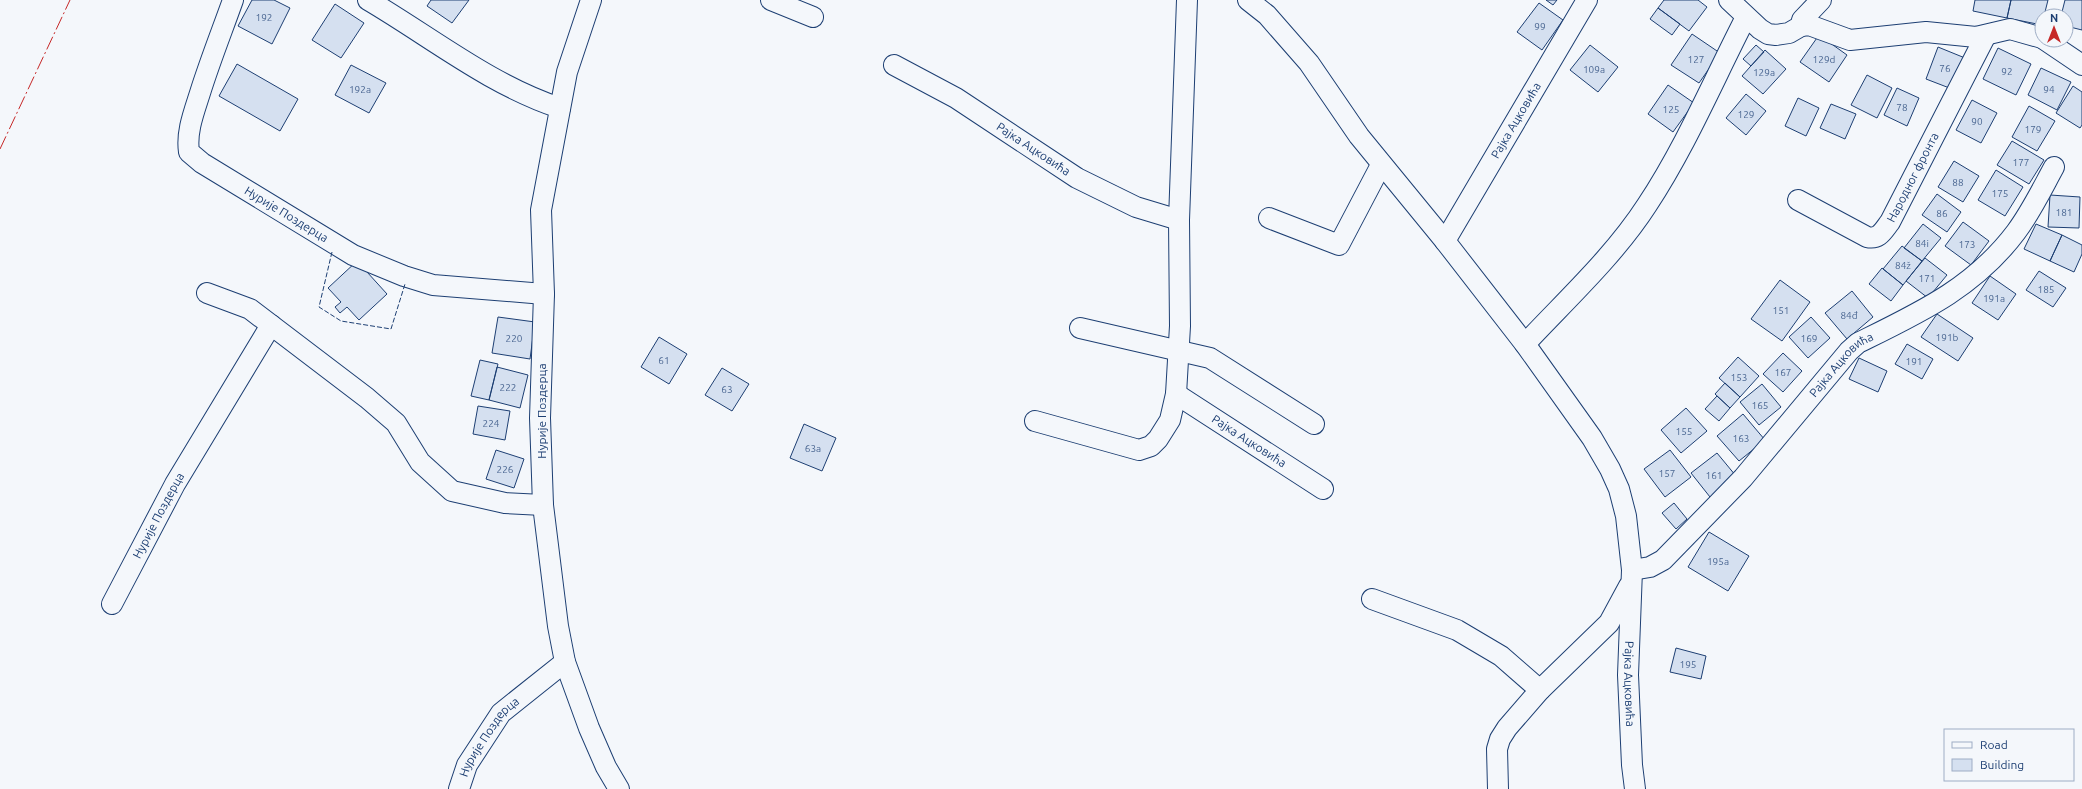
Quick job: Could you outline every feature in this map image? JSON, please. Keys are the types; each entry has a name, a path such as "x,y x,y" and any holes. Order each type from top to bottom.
{"street":[{"name":"Нурије Поздерца","path":"233,0 210,63 192,120 188,143 189,152 202,163 353,255 404,276 433,284 544,294"},
{"path":"368,0 508,86 534,99 560,108"},
{"name":"Нурије Поздерца","path":"591,0 567,72 541,210 544,294 540,418 543,505 558,626 566,662 592,735 619,789"},
{"path":"771,0 813,17"},
{"path":"1035,421 1139,450 1144,450 1158,439 1166,428 1174,408 1178,349 1179,220 1188,0"},
{"name":"Рајка Ацковића","path":"1248,0 1267,15 1297,47 1381,164 1445,241 1525,344 1592,438 1610,469 1619,489 1626,516 1632,574 1628,675 1632,766 1635,789"},
{"name":"Рајка Ацковића","path":"1445,241 1587,0"},
{"path":"1729,0 1746,17 1768,34 1783,35 1801,26 1809,25 1850,40 1926,32 1962,36 1985,36 2010,28 2034,36"},
{"path":"1801,26 1802,20 1821,0"},
{"path":"1525,344 1608,256 1647,205 1668,172 1746,17"},
{"name":"Народног фронта","path":"1798,200 1866,236 1874,238 1878,236 1890,222 1985,36"},
{"path":"2057,48 2082,65"},
{"name":"Рајка Ацковића","path":"894,65 956,98 1077,178 1136,207 1179,220"},
{"path":"1269,218 1339,245 1381,164"},
{"name":"Рајка Ацковића","path":"1632,574 1650,567 1668,554 1744,478 1849,351 1858,343 1944,299 1982,270 2015,234 2029,213 2054,167"},
{"path":"207,293 250,309 367,398 396,423 420,462 452,491 505,503 543,505"},
{"name":"Нурије Поздерца","path":"112,604 174,484 271,325"},
{"path":"1080,328 1178,349 1210,358 1314,424"},
{"name":"Рајка Ацковића","path":"1176,394 1323,489"},
{"path":"1498,789 1497,750 1500,739 1519,712 1609,623 1632,574"},
{"path":"1372,599 1457,630 1501,656 1540,690"},
{"name":"Нурије Поздерца","path":"459,789 467,765 500,713 566,662"}],"building":[{"path":"252,0 274,0 290,8 272,44 238,26"},
{"path":"431,0 469,0 452,23 427,6"},
{"path":"1546,0 1557,0 1553,5"},
{"path":"1664,0 1698,0 1707,7 1689,31 1658,8"},
{"path":"1975,0 2011,0 2007,18 1973,11"},
{"path":"2011,0 2048,0 2046,8 2034,8 2034,23 2007,18"},
{"path":"2065,0 2082,0 2082,30 2074,28 2074,8 2063,8"},
{"path":"1539,3 1563,20 1542,50 1517,32"},
{"path":"335,4 364,23 341,58 312,40"},
{"path":"1658,8 1680,24 1672,35 1650,19"},
{"path":"1692,34 1720,53 1699,83 1671,65"},
{"path":"1819,35 1847,55 1829,82 1800,62"},
{"path":"1590,45 1618,67 1598,92 1570,70"},
{"path":"1756,45 1764,52 1751,66 1743,59"},
{"path":"1938,47 1965,58 1952,89 1926,79"},
{"path":"1998,48 2031,64 2016,95 1983,79"},
{"path":"1765,50 1786,69 1763,94 1742,76"},
{"path":"237,64 298,99 280,131 219,96"},
{"path":"351,65 386,83 369,113 335,95"},
{"path":"2041,68 2071,82 2057,110 2028,95"},
{"path":"1867,75 1892,88 1877,118 1851,105"},
{"path":"1668,85 1694,103 1673,132 1648,114"},
{"path":"2073,86 2082,92 2082,125 2080,128 2056,113"},
{"path":"1897,88 1919,98 1907,126 1884,115"},
{"path":"1746,94 1766,111 1746,135 1726,118"},
{"path":"1798,98 1819,108 1806,136 1785,126"},
{"path":"1972,100 1997,113 1981,143 1956,130"},
{"path":"1831,104 1856,114 1845,139 1820,128"},
{"path":"2029,106 2055,121 2037,151 2012,137"},
{"path":"2012,141 2044,160 2029,184 1997,165"},
{"path":"1954,161 1979,176 1963,202 1938,187"},
{"path":"1996,170 2023,187 2005,216 1978,200"},
{"path":"1937,194 1961,212 1947,232 1922,215"},
{"path":"2050,195 2080,197 2079,228 2048,227"},
{"path":"1963,222 1989,241 1971,265 1945,246"},
{"path":"1923,224 1941,238 1922,261 1904,248"},
{"path":"2036,224 2062,235 2050,261 2024,249"},
{"path":"2062,235 2082,245 2082,254 2074,272 2050,261"},
{"path":"1902,246 1922,261 1903,285 1883,269"},
{"path":"1925,258 1947,275 1928,298 1906,281"},
{"path":"357,261 387,294 359,320 347,307 340,313 335,307 341,302 328,288"},
{"path":"1882,268 1903,285 1891,301 1869,284"},
{"path":"2039,271 2066,288 2053,307 2026,290"},
{"path":"1990,276 2016,294 1998,320 1972,303"},
{"path":"1780,280 1810,302 1782,341 1751,319"},
{"path":"1852,291 1873,317 1847,339 1825,313"},
{"path":"1937,314 1973,338 1958,361 1921,337"},
{"path":"498,317 535,322 530,359 492,353"},
{"path":"1811,317 1830,338 1808,358 1789,337"},
{"path":"659,337 687,354 669,384 641,367"},
{"path":"1907,344 1933,359 1922,379 1895,364"},
{"path":"1783,353 1802,371 1783,392 1763,374"},
{"path":"1738,357 1759,376 1740,397 1719,378"},
{"path":"1859,358 1887,371 1878,392 1849,379"},
{"path":"480,360 498,364 489,400 471,396"},
{"path":"497,367 528,375 520,408 489,400"},
{"path":"722,368 749,384 732,411 705,395"},
{"path":"1725,383 1740,397 1730,408 1715,394"},
{"path":"1762,384 1781,407 1759,425 1740,402"},
{"path":"1717,396 1730,408 1719,421 1705,409"},
{"path":"478,406 510,411 505,440 473,434"},
{"path":"1686,408 1707,431 1681,453 1661,430"},
{"path":"1743,414 1765,440 1739,461 1717,436"},
{"path":"804,424 836,438 822,471 790,458"},
{"path":"496,450 524,459 514,488 486,479"},
{"path":"1670,450 1691,477 1665,497 1644,469"},
{"path":"1717,453 1736,476 1710,497 1691,473"},
{"path":"1674,503 1687,519 1676,529 1662,513"},
{"path":"1709,532 1749,556 1728,591 1688,567"},
{"path":"1676,648 1706,656 1701,679 1670,672"}],"fence":[{"path":"332,252 319,307 341,321 391,329 405,284"}],"power":[{"path":"0,149 70,0"}]}
